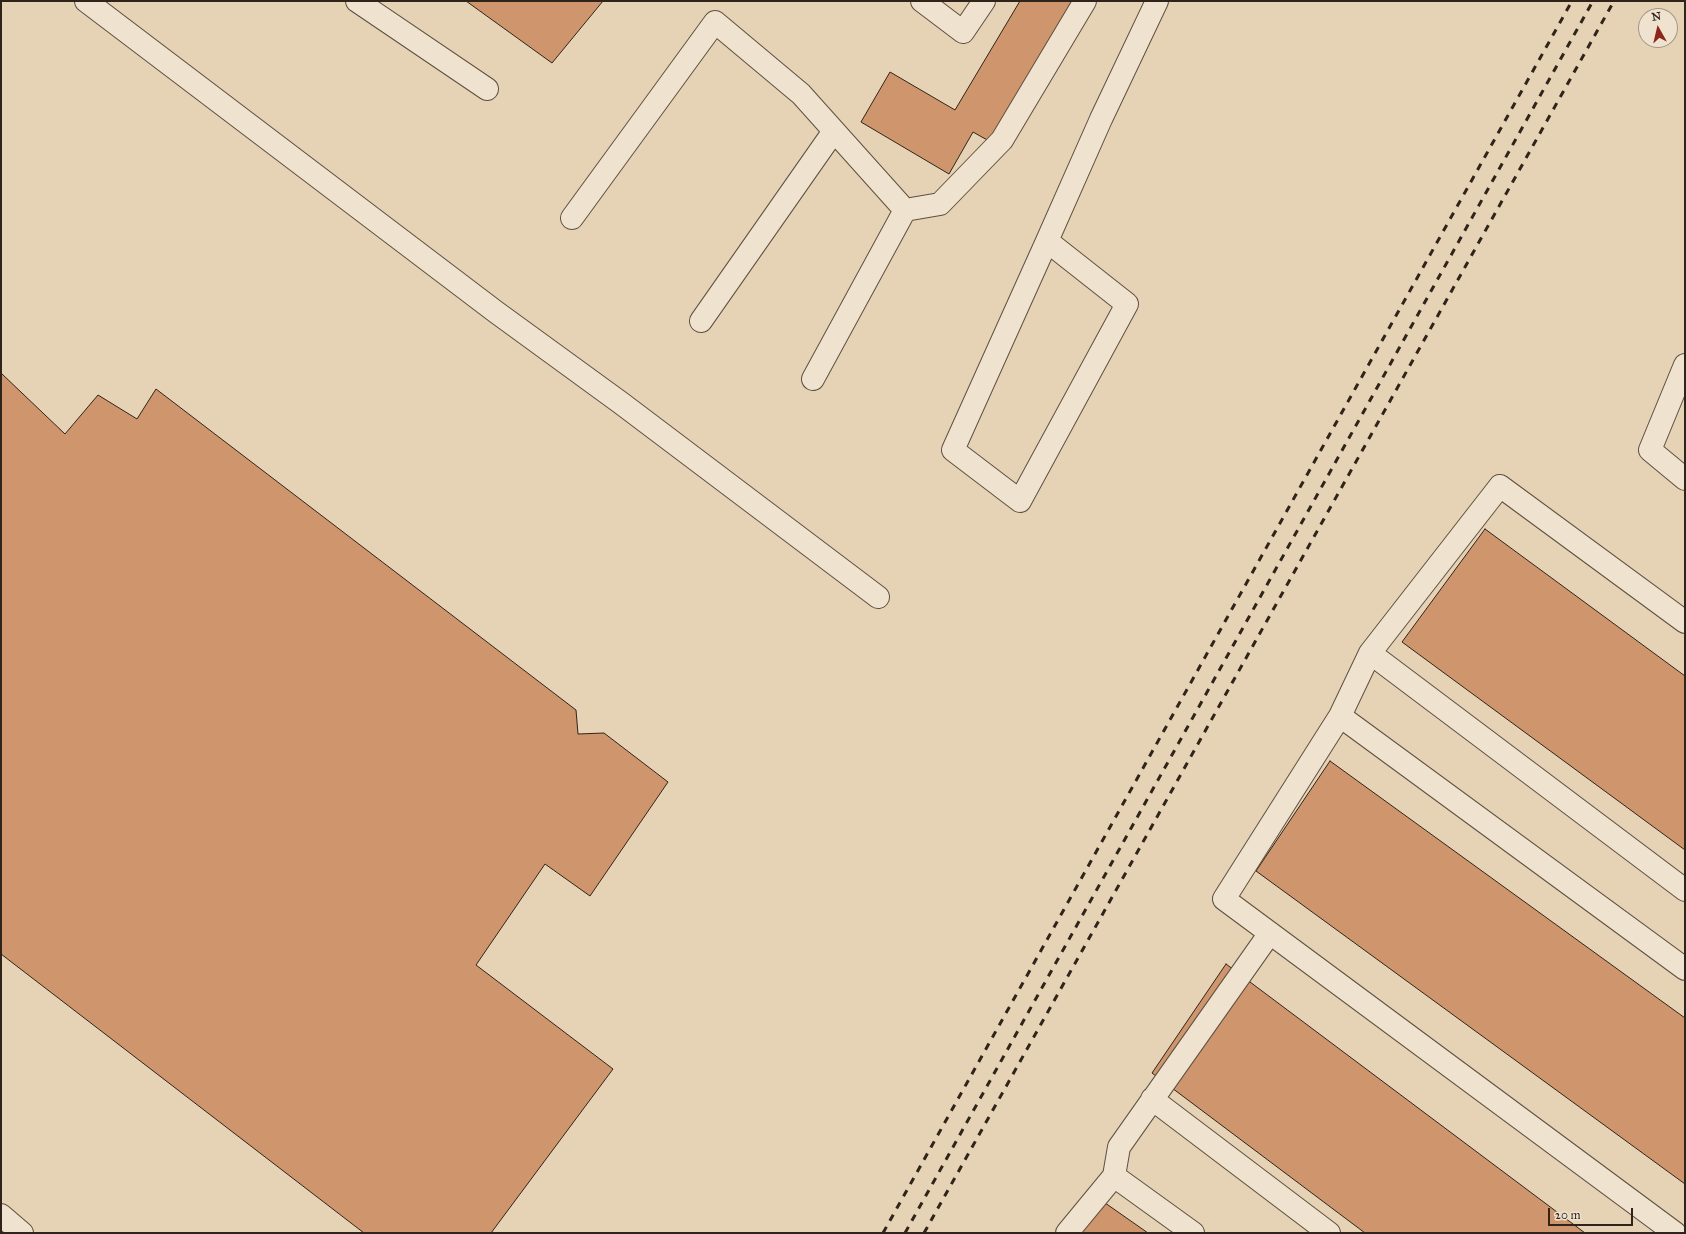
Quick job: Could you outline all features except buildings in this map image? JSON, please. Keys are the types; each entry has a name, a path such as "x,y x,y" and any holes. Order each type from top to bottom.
{"lane":[{"path":"86,1 496,312 621,403 878,597"},
{"path":"357,1 487,90"},
{"path":"922,1 963,32 984,1"},
{"path":"906,210 940,204 1002,140 1085,1"},
{"path":"1047,241 1127,304 1020,500 953,450 1047,241 1157,1"},
{"path":"572,218 715,22 801,94 906,210"},
{"path":"701,322 834,131"},
{"path":"813,379 906,210"},
{"path":"1685,365 1650,450 1685,479"},
{"path":"1675,1233 1224,899 1340,716 1370,653 1500,486 1685,622"},
{"path":"1370,653 1685,890"},
{"path":"1340,716 1685,969"},
{"path":"1067,1233 1114,1176 1119,1147 1270,933"},
{"path":"1152,1099 1329,1233"},
{"path":"1114,1176 1193,1233"},
{"path":"1,1215 22,1233"}],"railway":[{"path":"883,1233 1572,1"},
{"path":"905,1233 1593,1"},
{"path":"924,1233 1614,1"}]}
